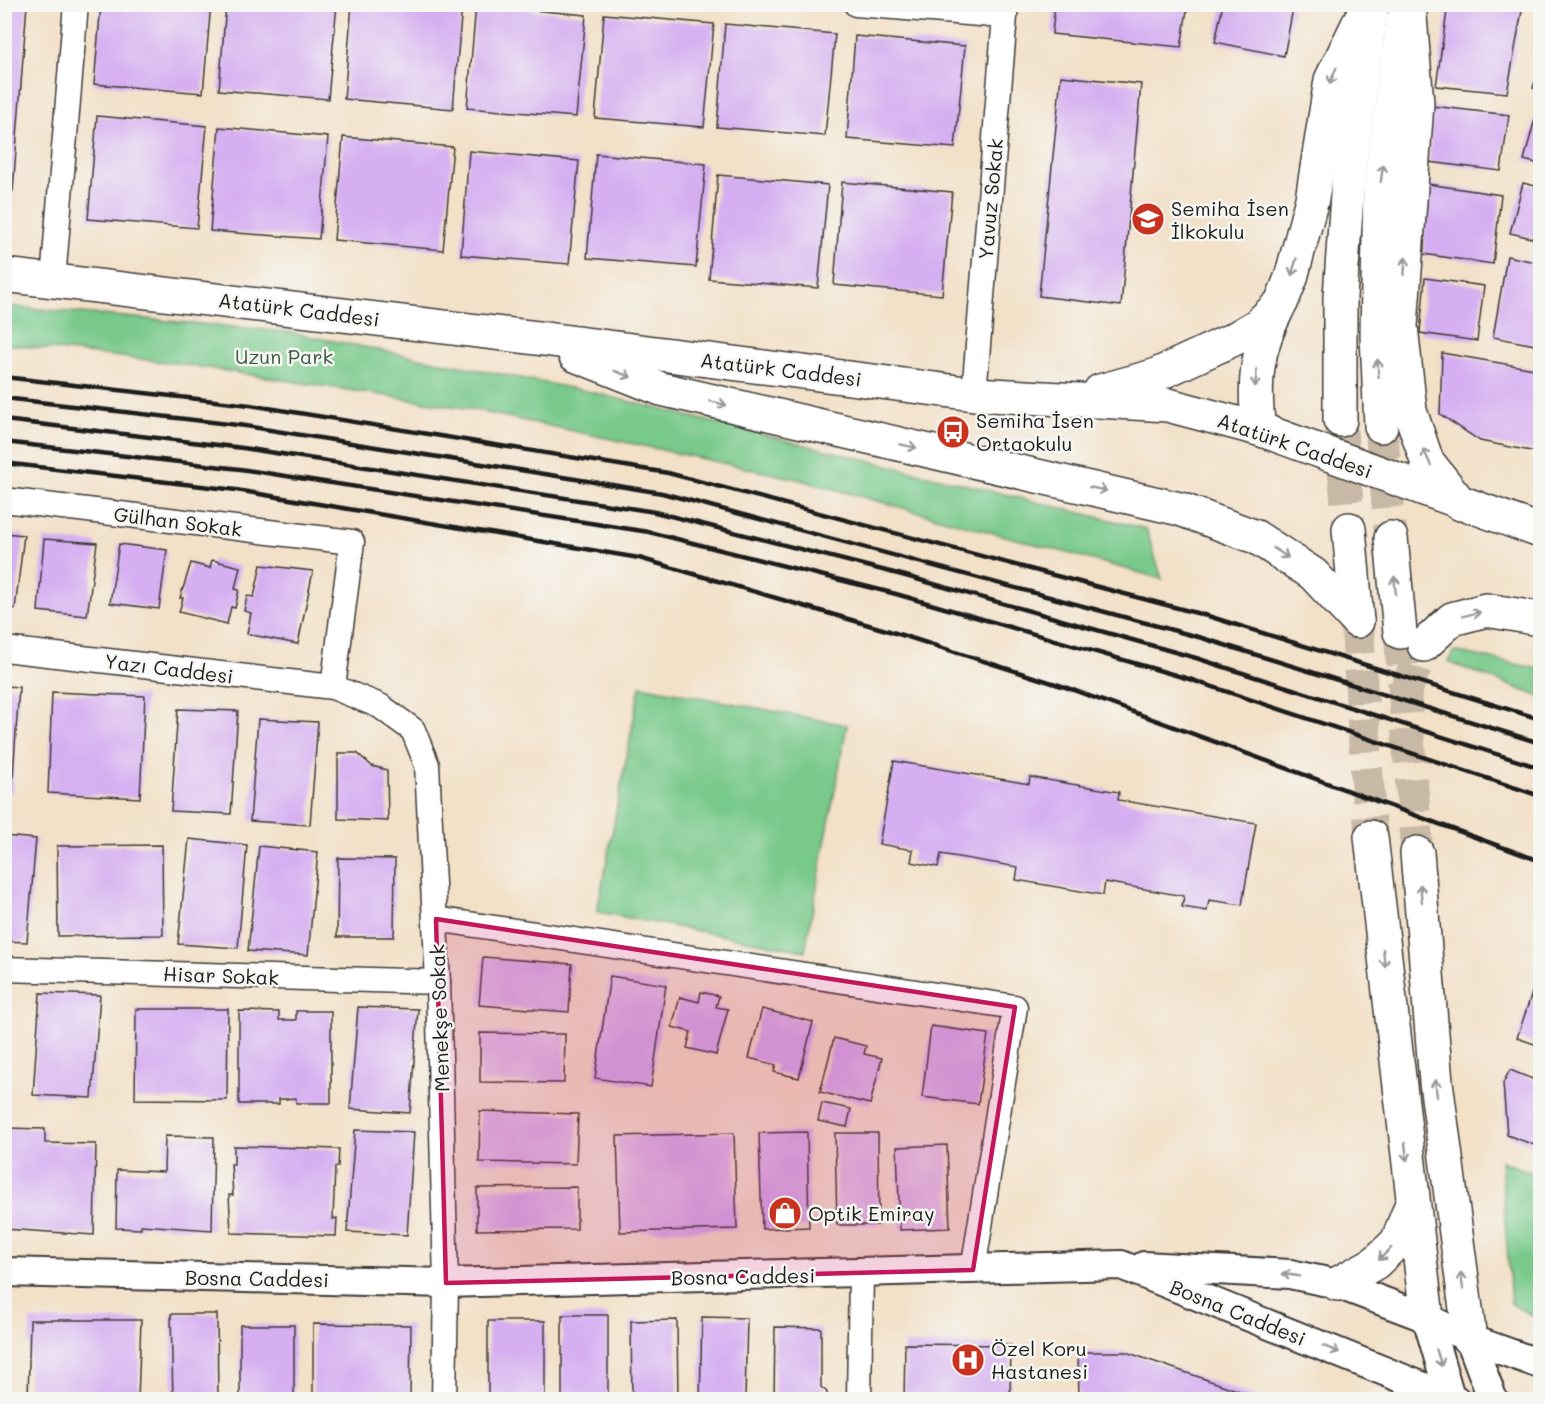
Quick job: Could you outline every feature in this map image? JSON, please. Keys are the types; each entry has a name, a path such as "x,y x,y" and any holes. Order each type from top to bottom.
{"main road":[{"path":"1259,429 1255,397 1259,352 1291,278 1312,198 1330,80 1370,4"},
{"path":"1340,420 1340,297 1348,180 1370,4"},
{"path":"1381,426 1377,336 1380,187 1407,4"},
{"path":"1407,4 1417,103 1401,326 1403,347 1410,411 1427,461 1461,504"},
{"name":"Atatürk Caddesi","path":"4,275 529,337 974,394 1168,405 1259,429 1540,531"},
{"path":"1072,398 1154,376 1234,339 1258,325 1281,303"},
{"path":"529,337 661,389 1180,508 1256,537 1313,574 1357,621 1349,529"},
{"path":"1391,538 1412,639 1452,619 1486,610 1540,619"},
{"path":"1371,837 1427,1318"},
{"path":"1417,853 1436,1082 1470,1339"},
{"path":"1337,1284 1375,1263 1397,1242 1412,1204"}],"street":[{"path":"53,280 76,4"},
{"path":"856,4 1005,10"},
{"name":"Yavuz Sokak","path":"974,394 1005,10"},
{"name":"Gülhan Sokak","path":"4,500 352,542 333,687"},
{"name":"Yazı Caddesi","path":"4,649 333,687"},
{"name":"Menekşe Sokak","path":"333,687 380,706 413,730 427,765 438,982 446,1283 444,1400"},
{"path":"436,919 1015,1007 973,1270"},
{"name":"Hisar Sokak","path":"4,969 438,982"},
{"path":"1121,1265 1290,1274 1337,1284 1427,1318 1470,1339 1540,1364"},
{"name":"Bosna Caddesi","path":"4,1272 446,1283 1121,1265 1453,1399"},
{"path":"859,1400 861,1273"},
{"path":"1427,1318 1453,1399"},
{"path":"1470,1339 1493,1400"}],"highlighted area":[{"path":"436,919 1015,1007 973,1270 446,1283"}],"green space":[{"name":"Uzun Park","path":"5,306 288,332 591,392 1146,529 1162,579 797,479 465,408 175,363 5,344"},
{"path":"1454,651 1540,669 1540,697 1448,662"},
{"path":"640,686 847,725 805,951 597,912"},
{"path":"1501,1161 1540,1176 1540,1320 1511,1304"}],"building":[{"path":"4,4 27,4 13,191 4,190"},
{"path":"101,4 211,4 203,93 94,84"},
{"path":"226,4 337,4 328,99 219,90"},
{"path":"352,4 462,6 453,109 344,99"},
{"path":"1055,4 1188,4 1181,47 1052,34"},
{"path":"1223,4 1274,4 1293,8 1284,56 1215,42"},
{"path":"476,5 586,15 576,117 467,108"},
{"path":"1448,5 1523,5 1507,93 1436,86"},
{"path":"604,14 714,24 704,127 595,118"},
{"path":"725,24 835,34 825,136 717,127"},
{"path":"855,36 965,46 955,148 847,139"},
{"path":"1540,65 1540,91 1533,88"},
{"path":"1061,76 1141,84 1121,306 1039,296"},
{"path":"1432,106 1509,115 1501,171 1429,162"},
{"path":"1536,115 1540,116 1540,164 1524,160"},
{"path":"97,116 207,126 197,228 88,219"},
{"path":"219,127 328,137 319,239 210,231"},
{"path":"343,137 453,147 443,250 334,240"},
{"path":"469,151 579,161 569,264 461,255"},
{"path":"596,154 706,164 696,267 587,258"},
{"path":"718,175 828,185 818,288 709,279"},
{"path":"842,182 952,192 942,295 834,285"},
{"path":"1523,183 1540,187 1540,240 1510,233"},
{"path":"1428,184 1501,195 1493,264 1423,254"},
{"path":"1507,256 1540,263 1540,346 1493,337"},
{"path":"1425,278 1484,286 1477,341 1420,333"},
{"path":"1442,353 1540,370 1540,421 1536,452 1480,441 1440,414"},
{"path":"4,533 24,535 15,609 4,608"},
{"path":"44,539 97,543 87,616 38,611"},
{"path":"119,544 167,550 159,609 110,603"},
{"path":"212,560 240,567 235,589 239,590 235,608 231,607 227,624 179,612 183,598 180,598 191,563 210,568"},
{"path":"261,565 313,571 298,644 247,634 251,613 244,611 247,596 254,597"},
{"path":"4,686 19,687 12,792 4,791"},
{"path":"52,692 145,696 140,798 48,793"},
{"path":"178,709 238,711 231,814 171,811"},
{"path":"258,719 318,722 310,825 250,821"},
{"path":"338,753 357,753 372,766 387,770 388,821 338,819"},
{"path":"894,761 1029,784 1030,777 1119,792 1118,800 1256,823 1242,905 1209,900 1207,911 1182,907 1184,896 1105,882 1103,895 1016,880 1018,867 941,854 938,867 911,862 913,850 879,844"},
{"path":"4,836 36,839 27,942 4,941"},
{"path":"189,839 247,845 238,948 178,944"},
{"path":"162,845 163,935 58,936 57,846"},
{"path":"259,846 318,852 308,955 248,951"},
{"path":"338,858 395,859 394,937 337,937"},
{"path":"483,957 572,964 569,1012 479,1005"},
{"path":"1540,969 1540,1046 1517,1038"},
{"path":"610,976 666,985 651,1087 595,1078"},
{"path":"701,992 719,996 716,1007 728,1009 716,1055 687,1048 691,1032 672,1027 680,997 699,1002"},
{"path":"40,993 100,995 92,1098 33,1095"},
{"path":"358,1007 418,1009 410,1113 350,1109"},
{"path":"136,1009 228,1009 227,1100 135,1099"},
{"path":"762,1009 813,1022 799,1078 774,1072 776,1065 749,1058"},
{"path":"239,1011 279,1012 279,1020 296,1020 296,1011 331,1011 331,1103 296,1103 296,1098 279,1099 279,1104 239,1104"},
{"path":"931,1026 988,1034 978,1104 922,1097"},
{"path":"480,1033 565,1034 564,1083 480,1082"},
{"path":"834,1038 866,1046 864,1054 882,1058 870,1104 820,1092"},
{"path":"1510,1070 1540,1082 1540,1147 1507,1135 1503,1083"},
{"path":"822,1103 851,1109 847,1127 818,1121"},
{"path":"480,1111 578,1114 576,1164 479,1162"},
{"path":"4,1128 45,1129 45,1143 96,1144 94,1235 4,1229"},
{"path":"355,1130 414,1132 407,1235 347,1232"},
{"path":"807,1132 809,1227 762,1229 759,1133"},
{"path":"734,1133 737,1229 620,1232 617,1136"},
{"path":"835,1133 878,1133 879,1225 837,1225"},
{"path":"165,1136 214,1137 212,1230 141,1225 141,1229 116,1228 117,1170 164,1172"},
{"path":"947,1145 950,1228 900,1230 897,1147"},
{"path":"234,1146 339,1149 338,1167 335,1167 333,1219 337,1218 336,1236 231,1233 229,1195 233,1195 231,1164 234,1164"},
{"path":"577,1187 577,1229 477,1230 477,1188"},
{"path":"171,1314 217,1314 218,1400 173,1400"},
{"path":"562,1315 608,1315 608,1400 562,1400"},
{"path":"702,1317 747,1318 745,1400 700,1400"},
{"path":"30,1320 141,1320 138,1400 28,1400"},
{"path":"677,1320 678,1400 632,1400 631,1321"},
{"path":"488,1321 545,1321 545,1400 488,1400"},
{"path":"313,1324 411,1325 410,1400 313,1400"},
{"path":"240,1325 294,1325 294,1400 240,1400"},
{"path":"775,1327 821,1328 821,1387 827,1392 827,1400 774,1400"},
{"name":"Özel Koru Hastanesi","path":"905,1344 1011,1345 1010,1400 904,1400"},
{"path":"1078,1352 1126,1352 1266,1400 1079,1400"}],"tunnel":[{"path":"1340,420 1349,529"},
{"path":"1381,426 1391,538"},
{"path":"1357,621 1371,837"},
{"path":"1400,632 1417,853"},
{"path":"1403,697 1424,645"}],"railway":[{"path":"4,377 250,405 668,473 1208,616 1540,719"},
{"path":"4,398 246,426 662,493 1202,638 1540,743"},
{"path":"4,420 243,448 655,512 902,575 1196,658 1540,768"},
{"path":"4,442 240,469 649,532 896,594 1189,679 1540,796"},
{"path":"4,463 236,490 639,558 886,630 1065,687 1540,861"}],"place":[{"name":"Semiha İsen İlkokulu","path":"1148,219"},
{"name":"Semiha İsen Ortaokulu","path":"953,432"},
{"name":"Optik Emiray","path":"785,1213"},
{"name":"Özel Koru Hastanesi","path":"968,1360"}]}
